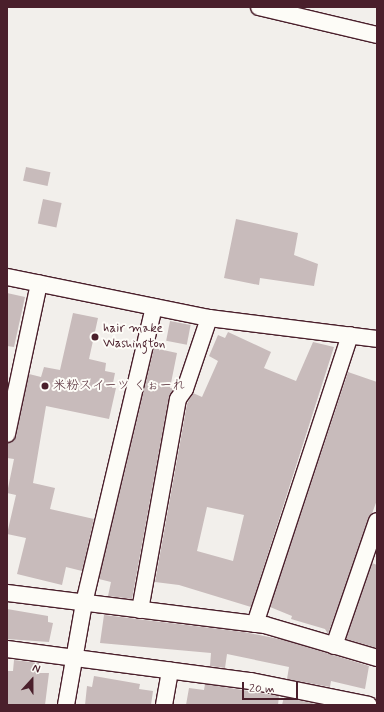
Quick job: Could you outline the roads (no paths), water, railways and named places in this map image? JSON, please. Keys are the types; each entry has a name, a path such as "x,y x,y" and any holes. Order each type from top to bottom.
{"street":[{"path":"259,7 377,35"},
{"path":"7,277 209,318 377,339"},
{"path":"7,434 13,372 39,283"},
{"path":"66,705 84,603 154,306"},
{"path":"140,610 178,399 186,389 209,318"},
{"path":"255,624 350,335"},
{"path":"334,646 377,521"},
{"path":"7,593 255,624 377,658"},
{"path":"7,649 74,660 251,681 369,705"},
{"path":"164,705 170,671"}],"place":[{"name":"hair make Washington","path":"95,337"},
{"name":"米粉スイーツ くぉーれ","path":"45,386"}]}
